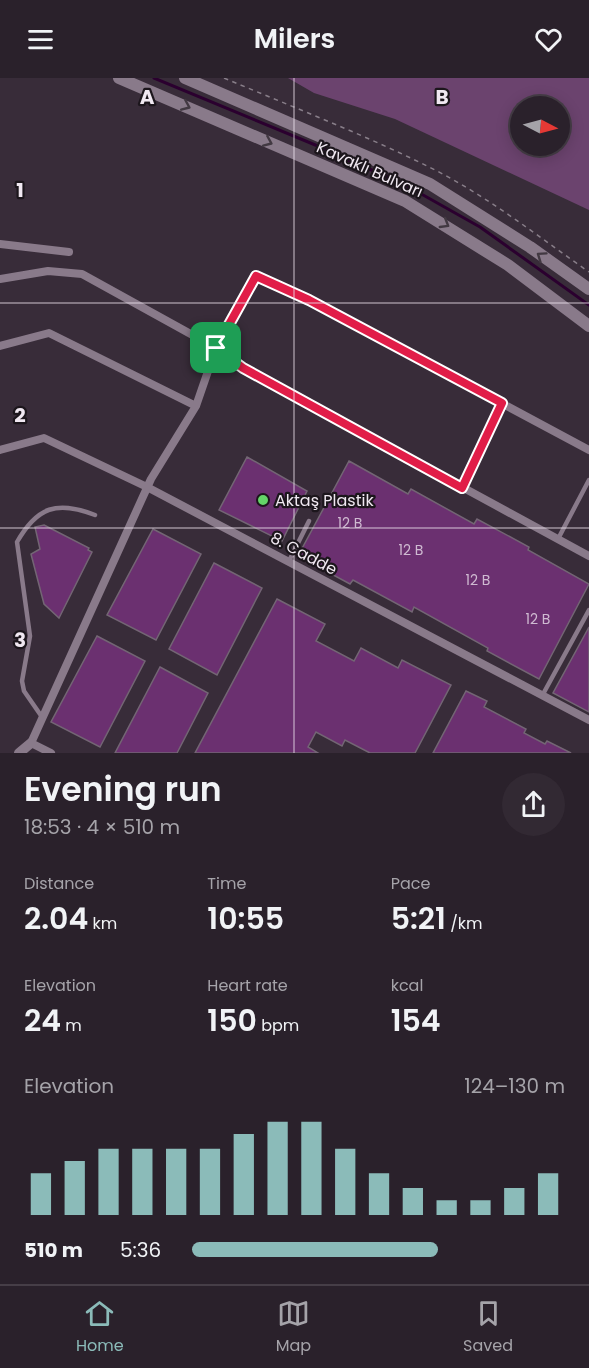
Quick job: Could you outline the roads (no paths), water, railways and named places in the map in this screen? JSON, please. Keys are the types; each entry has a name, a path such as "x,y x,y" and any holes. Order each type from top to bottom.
{"main road":[{"name":"Kavaklı Bulvarı","path":"118,78 405,201 508,265 589,326"},
{"name":"Kavaklı Bulvarı","path":"184,78 430,184 520,241 589,289"}],"street":[{"path":"0,244 69,252"},
{"path":"0,279 48,271 82,274 216,348 243,368 589,556"},
{"path":"32,748 43,717 147,487 196,406 216,348 256,276 309,300 589,450"},
{"path":"0,346 49,333 196,406"},
{"name":"8. Cadde","path":"0,450 44,438 147,487 589,720"},
{"path":"19,753 32,748 51,753"}],"lane":[{"path":"462,488 502,403"},
{"path":"557,540 589,480"},
{"path":"43,717 24,691 22,681 30,636 17,542 35,517 42,512 69,507 95,515"},
{"path":"288,562 309,521"},
{"path":"543,696 589,610"}],"waterway":[{"path":"154,78 325,149"},
{"path":"336,155 400,182 480,227 589,305"}],"place":[{"name":"Aktaş Plastik","path":"263,500"}]}
